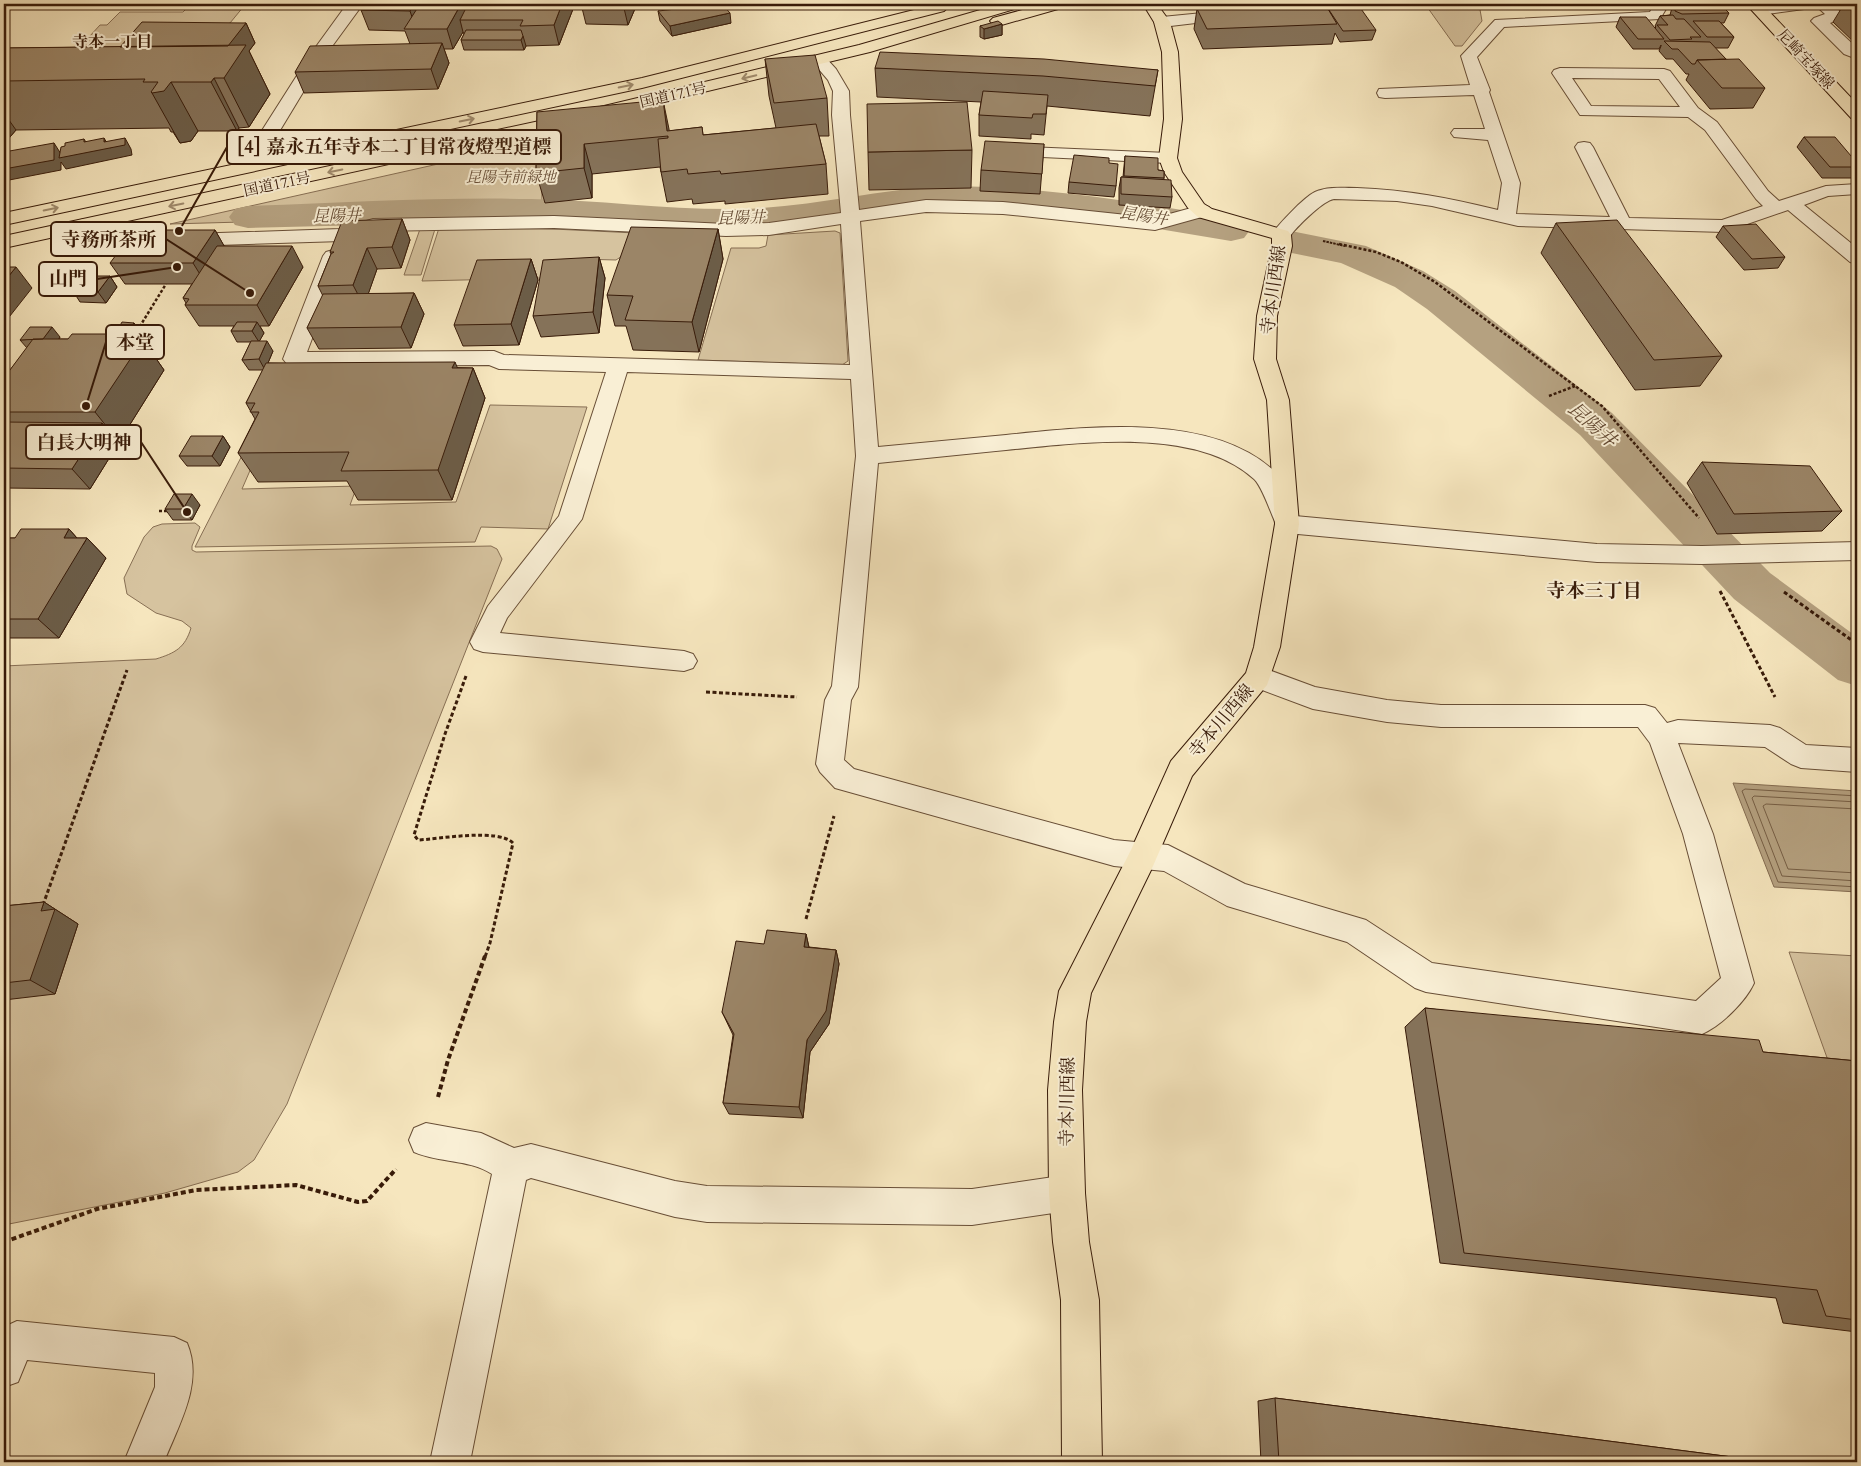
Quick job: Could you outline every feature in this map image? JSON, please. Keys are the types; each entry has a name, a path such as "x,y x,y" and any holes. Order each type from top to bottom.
{"main road":[{"path":"668,60 924,4"},
{"path":"838,34 903,9 944,4"},
{"name":"国道171号","path":"4,219 642,83 954,4"},
{"name":"国道171号","path":"4,242 539,126 864,49 1016,4"},
{"path":"864,49 952,34 1060,4"},
{"path":"1150,4 1162,22 1170,52 1173,110 1168,158 1172,172 1197,208 1195,213"},
{"name":"尼崎宝塚線","path":"1757,7 1857,114"},
{"path":"251,150 288,142"},
{"name":"寺本川西線","path":"1082,1462 1080,1300 1067,1193 1064,1090 1070,1022 1075,991 1143,857 1181,768 1258,678 1267,647 1287,524 1278,400 1265,359 1267,316 1282,246 1281,236 1195,213"}],"street":[{"path":"270,146 270,132 318,55 354,4"},
{"path":"1270,11 1348,4"},
{"path":"1506,217 1511,182 1482,90 1469,56 1500,23 1655,16 1660,4"},
{"path":"1757,7 1804,4"},
{"path":"1821,4 1836,16 1819,21 1850,51 1857,54"},
{"path":"1162,22 1250,13"},
{"path":"819,60 842,90 844,102 841,115 850,210 867,456 845,687 838,700 838,772 1114,853 1168,858 1238,896 1355,930 1426,977 1702,1018 1738,982 1698,834 1662,737 1645,716 1441,716 1387,711 1313,698 1258,678"},
{"path":"1692,112 1586,111 1560,73 1664,74 1692,112 1711,126 1762,196 1783,205 1857,258"},
{"path":"1385,93 1482,90"},
{"path":"1460,133 1496,135"},
{"path":"1584,147 1622,223"},
{"path":"992,150 1168,158"},
{"path":"1281,236 1287,227 1322,196 1334,193 1389,195 1432,200 1518,220 1724,226 1826,191 1857,189"},
{"path":"84,225 95,243 342,235 373,225 554,222 726,230 769,229 850,210 926,206 1003,208 1154,224 1195,213"},
{"path":"342,235 294,359 494,358 499,362 862,372"},
{"path":"619,364 570,519 496,613 483,642 684,661"},
{"path":"867,456 1088,436 1152,434 1191,440 1241,456 1266,476 1287,524 1597,553 1702,555 1857,551"},
{"path":"1662,737 1678,730 1770,736 1801,756 1857,760"},
{"path":"426,1140 477,1148 496,1155 511,1166"},
{"path":"511,1166 531,1161 675,1200 707,1204 972,1207 1067,1193"},
{"path":"450,1462 511,1166"},
{"path":"8,1348 174,1356 174,1387 144,1462"}],"path":[{"path":"1281,236 1320,241 1376,252 1401,262 1435,282 1602,406 1737,554 1779,588 1857,644"},
{"path":"136,331 166,284"},
{"path":"128,331 146,331 139,342 130,341 120,342 128,331"},
{"path":"125,349 130,341"},
{"path":"1549,396 1575,386"},
{"path":"159,511 174,511"},
{"path":"1702,555 1787,721 1770,736"},
{"path":"4,1242 97,1209 196,1190 296,1185 358,1202 367,1201 418,1145 426,1140 448,1060 490,943 513,843 508,838 494,835 418,840 414,835 445,734 474,654 483,642"},
{"path":"684,661 689,691 838,700"},
{"path":"42,908 127,670"},
{"path":"806,919 838,772"}],"green space":[{"path":"191,4 237,4 235,6 244,6 230,23 45,85 100,25 107,25 120,12 183,12"},
{"path":"1425,4 1479,4 1482,21 1462,46 1455,46"},
{"name":"昆陽寺前緑地","path":"541,141 542,201 535,206 255,211 242,222 170,224"},
{"path":"439,228 553,229 656,234 616,260 579,259 545,278 422,281"},
{"path":"420,229 435,229 421,275 404,275"},
{"path":"835,231 840,233 848,361 842,365 698,360 731,248 759,248 766,246 768,235"},
{"path":"490,405 587,407 548,529 481,527 475,542 195,547 252,436 265,436 242,489 357,486 350,505 456,502"},
{"path":"195,523 200,527 192,546 192,550 196,552 491,546 497,549 502,559 287,1104 254,1160 238,1172 165,1193 4,1225 4,666 156,659 178,649 186,640 191,628 182,621 156,613 127,594 124,578 144,537 153,527 162,524"},
{"path":"1789,952 1857,956 1857,1141"}],"water":[{"path":"1733,783 1857,791 1857,892 1774,887"}],"building":[{"path":"365,4 415,4 410,11 361,10"},
{"path":"420,4 461,4 447,29 404,29"},
{"path":"468,4 562,4 554,25 520,26 523,20 460,20"},
{"path":"722,4 730,13 670,26 658,11"},
{"path":"1325,4 1337,24 1207,29 1197,9"},
{"path":"1676,4 1720,4 1729,13 1682,14 1675,11"},
{"path":"1359,6 1376,30 1343,31 1327,7"},
{"path":"1673,15 1676,19 1684,19 1701,37 1670,40 1657,25 1668,25 1660,16"},
{"path":"1620,17 1646,17 1664,39 1638,39"},
{"path":"998,21 1002,24 984,29 980,26"},
{"path":"1693,21 1719,21 1734,37 1707,37"},
{"path":"142,22 246,23 228,46 120,47"},
{"path":"466,30 521,30 523,36 521,40 461,40"},
{"path":"1664,41 1710,42 1726,59 1697,60 1695,64 1692,64 1678,49 1672,49"},
{"path":"442,43 431,69 295,72 310,46"},
{"path":"246,45 224,78 214,78 211,82 171,82 164,91 152,93 158,82 143,82 145,79 4,81 4,48"},
{"path":"880,52 1044,59 1158,70 1155,86 1043,76 875,68"},
{"path":"815,55 827,98 774,103 765,59"},
{"path":"1739,59 1765,88 1722,88 1697,60"},
{"path":"983,91 1048,95 1046,114 1033,114 1032,118 979,115"},
{"path":"663,100 667,131 702,127 703,135 816,124 826,164 721,174 720,171 688,174 687,169 661,172 658,139 668,138 668,136 584,144 584,168 536,173 537,112"},
{"path":"967,102 972,150 868,152 867,104"},
{"path":"1804,137 1835,137 1857,163 1857,167 1830,167"},
{"path":"104,138 104,142 125,138 125,145 59,158 61,147 65,146 65,143 84,139 84,142"},
{"path":"985,141 1044,144 1042,174 981,170"},
{"path":"54,143 54,160 4,169 4,152"},
{"path":"1074,155 1109,158 1109,163 1118,164 1116,186 1069,182"},
{"path":"1125,156 1158,158 1158,170 1164,171 1164,178 1124,176"},
{"path":"1121,177 1171,180 1172,197 1121,194"},
{"path":"402,219 392,247 367,248 353,285 318,286 331,254 334,252 330,252 342,221"},
{"path":"1617,220 1722,356 1654,360 1556,223"},
{"path":"1756,224 1785,257 1752,259 1723,226"},
{"path":"631,227 718,229 692,322 625,320 633,296 607,295"},
{"path":"135,230 215,230 193,263 110,263"},
{"path":"217,246 292,246 257,305 185,305 189,299 183,298"},
{"path":"599,257 593,312 533,316 543,260"},
{"path":"531,259 511,324 454,325 477,260"},
{"path":"4,267 16,267 4,282"},
{"path":"84,276 110,276 98,292 73,291"},
{"path":"414,293 401,327 307,328 323,294"},
{"path":"122,322 134,323 129,329 118,329"},
{"path":"237,322 257,322 252,331 231,331"},
{"path":"30,327 52,327 43,339 20,340"},
{"path":"72,334 115,334 110,340 143,340 95,412 4,412 4,378 33,339 68,339"},
{"path":"251,341 267,341 259,359 242,360"},
{"path":"455,362 452,368 473,368 438,470 341,471 349,452 238,453 259,412 250,412 255,403 246,403 266,363"},
{"path":"4,422 102,423 72,469 4,468"},
{"path":"191,436 223,436 212,456 179,456"},
{"path":"1702,462 1810,466 1842,511 1734,514"},
{"path":"174,494 192,494 183,509 165,509"},
{"path":"21,529 69,529 64,538 87,538 38,619 4,619 4,538 15,538"},
{"path":"44,902 41,911 55,909 30,980 4,983 4,906"},
{"path":"767,930 806,934 804,947 836,950 826,1011 807,1040 799,1107 723,1103 734,1034 722,1012 736,941 764,944"},
{"path":"1425,1008 1759,1040 1763,1052 1857,1061 1857,1320 1826,1316 1817,1290 1464,1253"},
{"path":"1275,1398 1771,1462 1279,1462"}],"waterway":[{"name":"昆陽井","path":"248,217 425,211 531,210 739,220 790,216 890,201 941,197 977,197 1087,206 1231,230"},
{"name":"昆陽井","path":"1291,242 1352,254 1409,279 1441,300 1596,424 1752,586 1857,665"}],"place":[{"name":"[4] 嘉永五年寺本二丁目常夜燈型道標","path":"179,231"},
{"name":"山門","path":"177,267"},
{"name":"寺務所茶所","path":"250,293"},
{"name":"本堂","path":"86,406"},
{"name":"白長大明神","path":"187,512"}],"district":[{"name":"寺本一丁目","path":"112,41"},
{"name":"寺本三丁目","path":"1594,590"}]}
